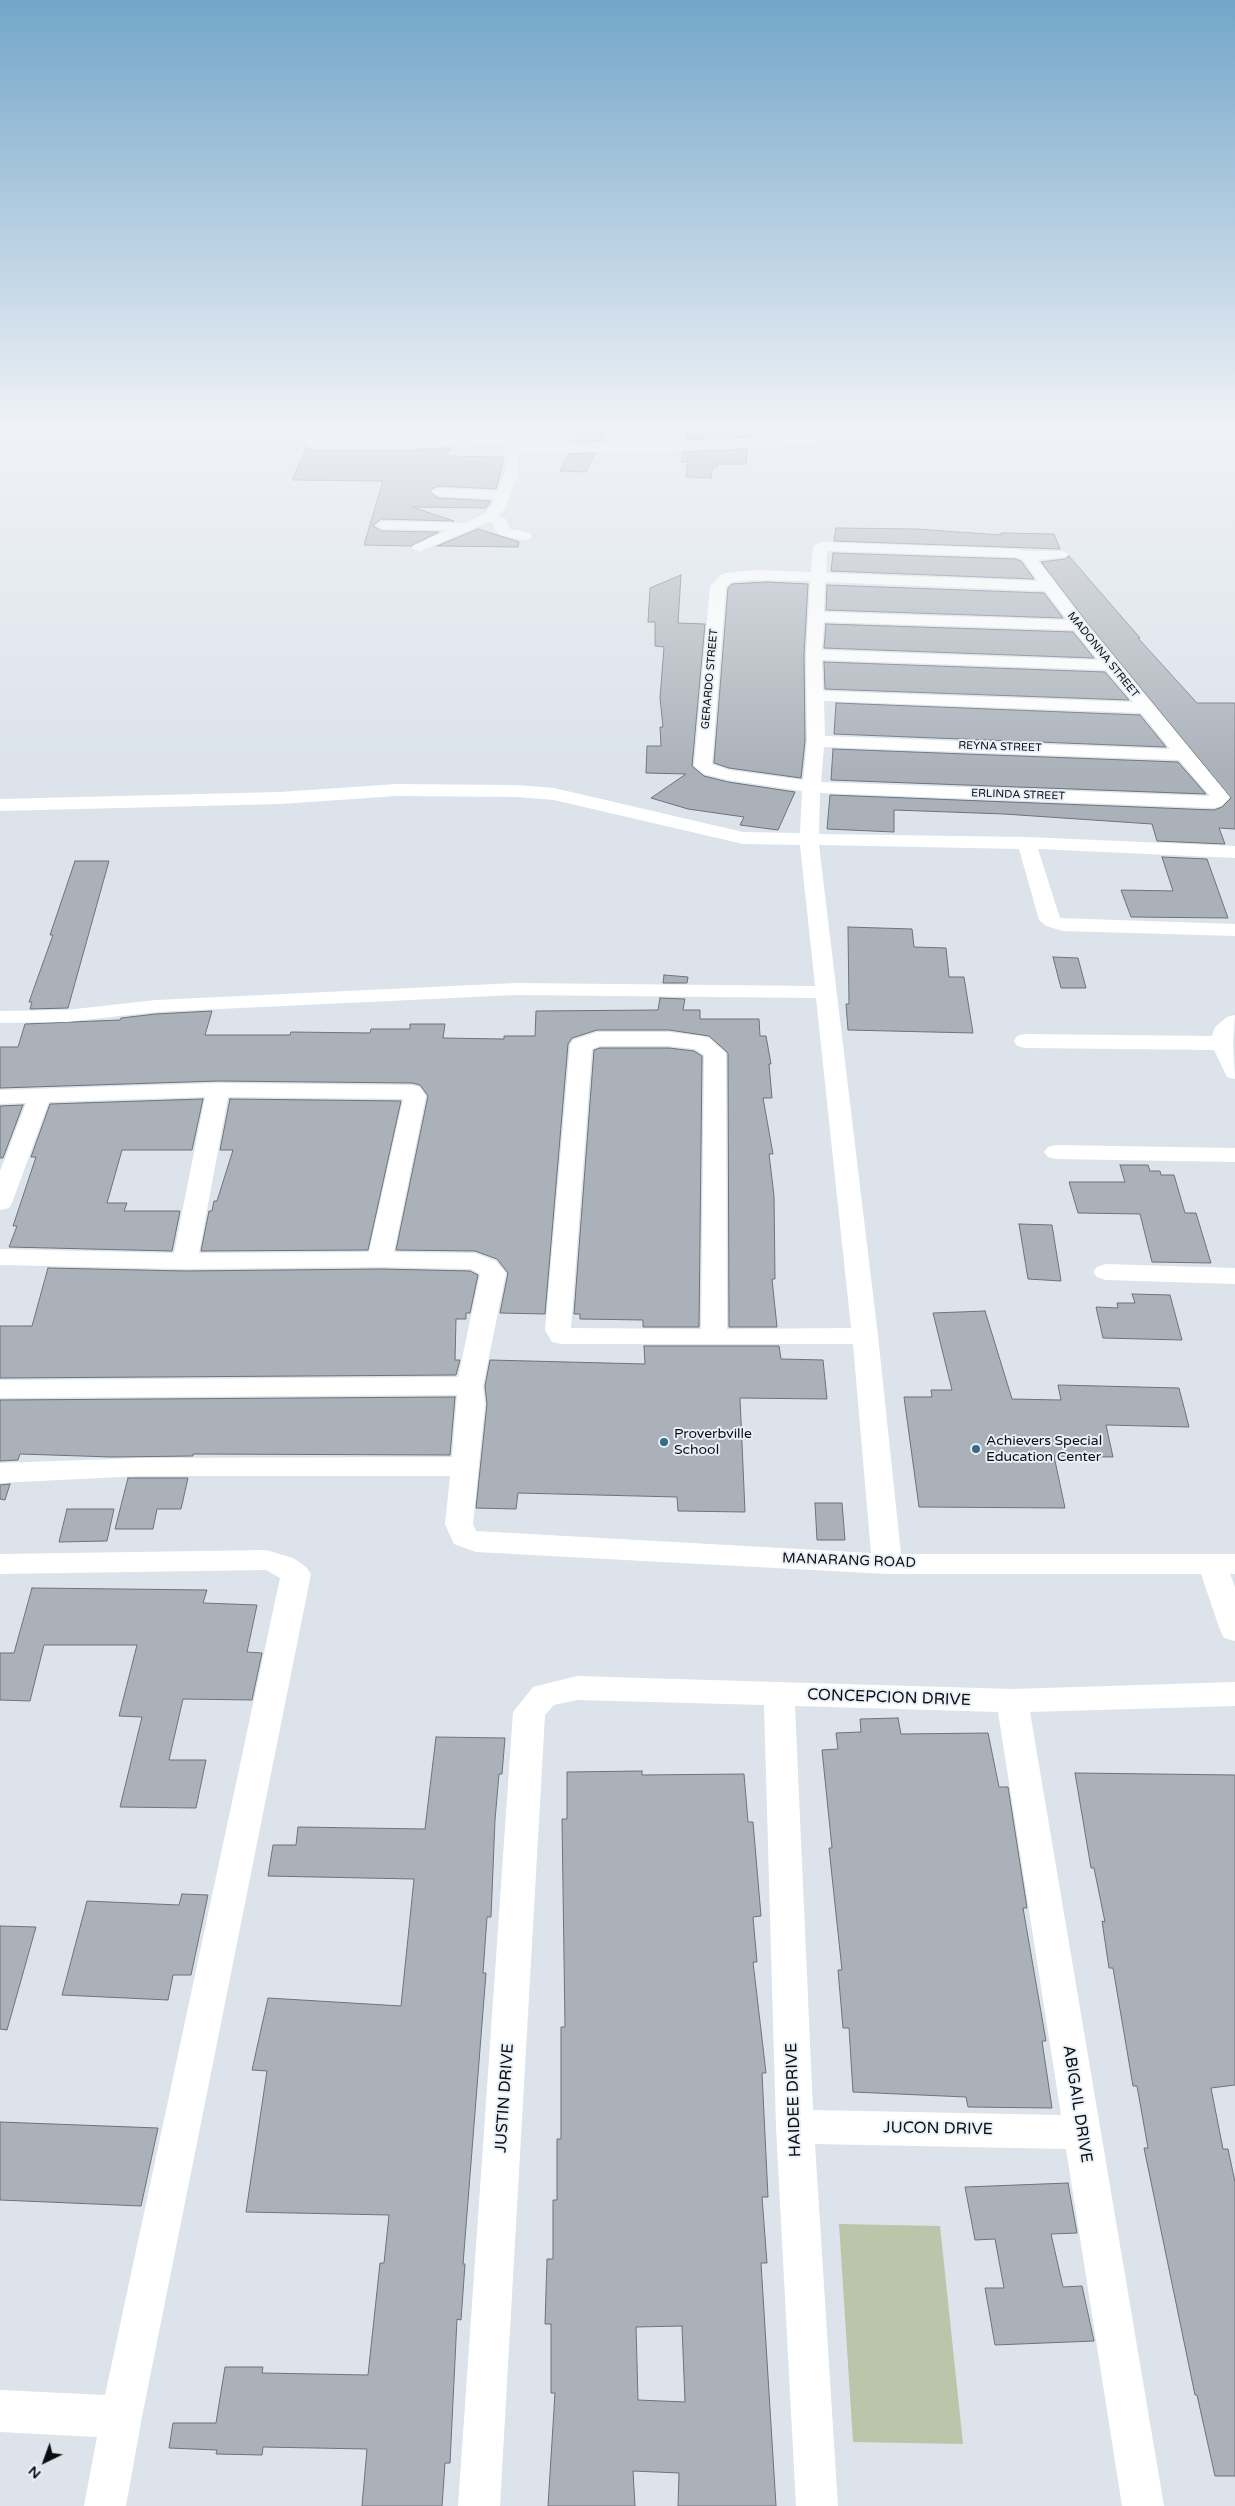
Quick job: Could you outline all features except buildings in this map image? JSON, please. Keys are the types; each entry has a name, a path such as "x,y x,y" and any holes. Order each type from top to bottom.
{"street":[{"path":"419,548 435,541"},
{"path":"822,541 814,655 816,740 811,787 809,838 865,1336 888,1564"},
{"path":"848,541 1027,556 1060,554"},
{"name":"MADONNA STREET","path":"1027,556 1048,586 1145,708 1184,755 1225,799"},
{"name":"GERARDO STREET","path":"811,787 728,775 703,766 718,586 726,578 739,576 818,578"},
{"path":"818,578 1048,586"},
{"path":"817,617 1079,625"},
{"path":"814,655 1110,665"},
{"path":"815,696 1145,708"},
{"name":"REYNA STREET","path":"816,740 1184,755"},
{"name":"ERLINDA STREET","path":"811,787 1214,802 1225,799"},
{"path":"0,805 280,798 397,790 517,791 554,794 743,838 1027,843 1235,852"},
{"path":"1027,843 1049,920 1053,922 1063,925 1235,930"},
{"path":"0,1017 66,1016 156,1006 516,989 827,992"},
{"path":"1235,1022 1223,1032 1222,1043 1235,1072"},
{"path":"714,1337 715,1052 701,1043 670,1039 597,1039 581,1045 558,1330 563,1337 714,1337 865,1336"},
{"path":"1025,1041 1222,1043"},
{"path":"185,1261 218,1090"},
{"path":"0,1097 218,1090 412,1092 415,1096 380,1259"},
{"path":"0,1203 40,1096"},
{"path":"1056,1152 1235,1154"},
{"path":"0,1257 185,1261 380,1259 475,1261 487,1266 493,1273 470,1386 471,1404 464,1466 139,1467 0,1473"},
{"path":"1106,1272 1235,1276"},
{"path":"0,1389 470,1386"},
{"name":"MANARANG ROAD","path":"464,1466 459,1524 464,1537 476,1542 888,1564 1223,1564"},
{"path":"0,1565 266,1560 283,1565 296,1574 121,2417 105,2506"},
{"path":"1223,1564 1231,1619"},
{"name":"CONCEPCION DRIVE","path":"544,1695 577,1688 1012,1701 1235,1694"},
{"name":"JUSTIN DRIVE","path":"479,2506 529,1712 544,1695"},
{"name":"HAIDEE DRIVE","path":"779,1695 795,2127 817,2506"},
{"name":"ABIGAIL DRIVE","path":"1012,1701 1143,2506"},
{"name":"JUCON DRIVE","path":"795,2127 1081,2132"},
{"path":"0,2410 121,2417"}],"green space":[{"path":"839,2224 940,2226 963,2444 853,2442"}],"place":[{"name":"Proverbville School","path":"664,1442"},
{"name":"Achievers Special Education Center","path":"976,1449"}]}
